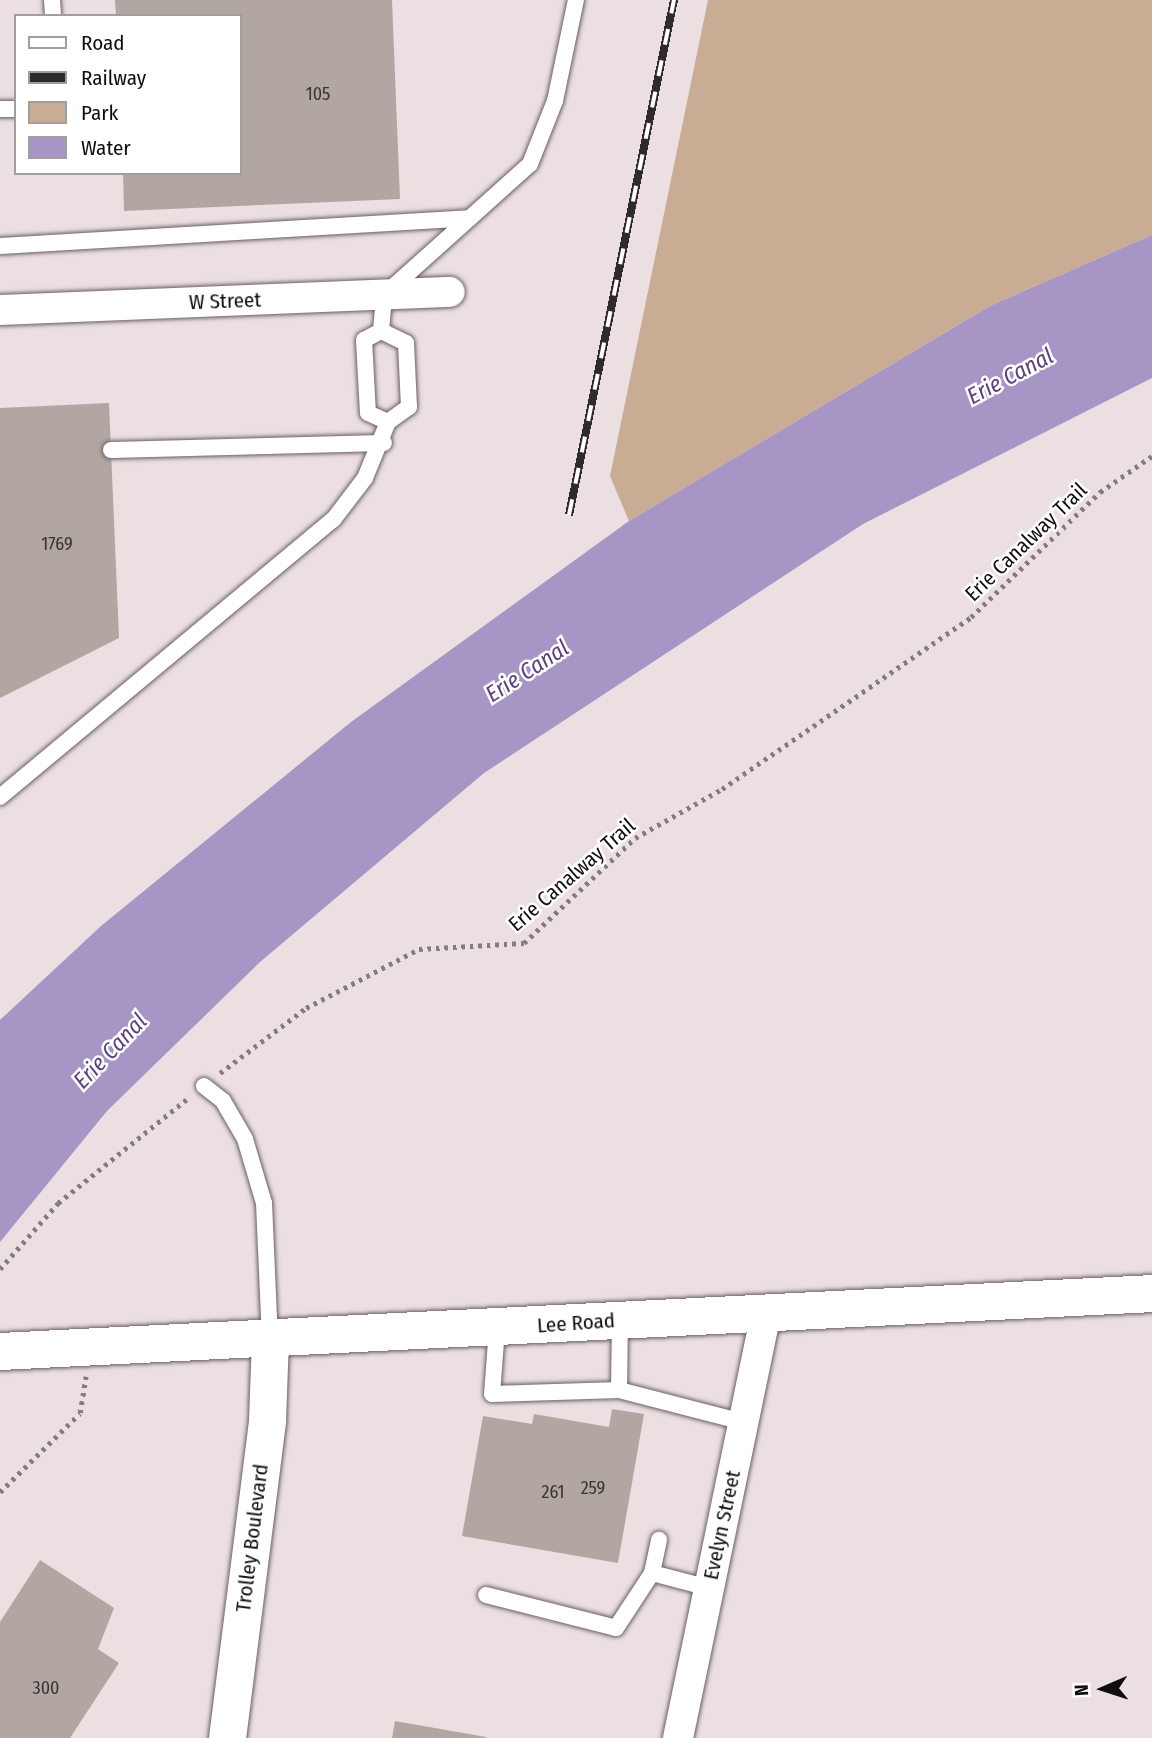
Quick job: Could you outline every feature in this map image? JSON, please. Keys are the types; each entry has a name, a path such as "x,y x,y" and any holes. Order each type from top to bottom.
{"street":[{"name":"W Street","path":"0,309 450,292"},
{"name":"Lee Road","path":"1,1351 1152,1293"},
{"name":"Evelyn Street","path":"678,1738 766,1312"},
{"name":"Trolley Boulevard","path":"227,1738 267,1420 270,1338"}],"lane":[{"path":"381,331 384,295 530,164 555,101 576,0"},
{"path":"0,246 469,218"},
{"path":"0,797 333,520 384,443 388,422 408,407 406,343 381,331"},
{"path":"381,331 364,340 368,413 388,422"},
{"path":"111,450 384,443"},
{"path":"204,1086 223,1101 245,1139 264,1203 270,1338"},
{"path":"619,1390 620,1320"},
{"path":"496,1328 492,1394 619,1390 743,1422"},
{"path":"486,1595 616,1628 652,1573 659,1540"},
{"path":"652,1573 709,1588"}],"path":[{"name":"Erie Canalway Trail","path":"0,1269 58,1203 306,1008 419,949 524,943 635,838 722,789 971,617 1100,492 1152,456"},
{"path":"0,1492 80,1413 91,1347"}],"green space":[{"path":"708,0 1152,0 1152,235 990,306 629,521 610,476"}],"water":[{"name":"Erie Canal","path":"1152,235 1152,378 863,524 484,773 260,962 107,1111 0,1242 0,1020 101,926 351,722 629,521 990,306"}],"building":[{"path":"115,0 392,0 400,199 124,211 123,175 242,175 242,14 116,14"},
{"path":"109,403 119,638 0,698 0,408"},
{"path":"612,1409 644,1414 618,1563 462,1536 483,1416 532,1424 534,1414 609,1427"},
{"path":"40,1560 114,1608 98,1649 119,1663 70,1738 0,1738 0,1622"},
{"path":"395,1721 486,1737 486,1738 392,1738"}],"railway":[{"path":"569,515 674,0"}]}
